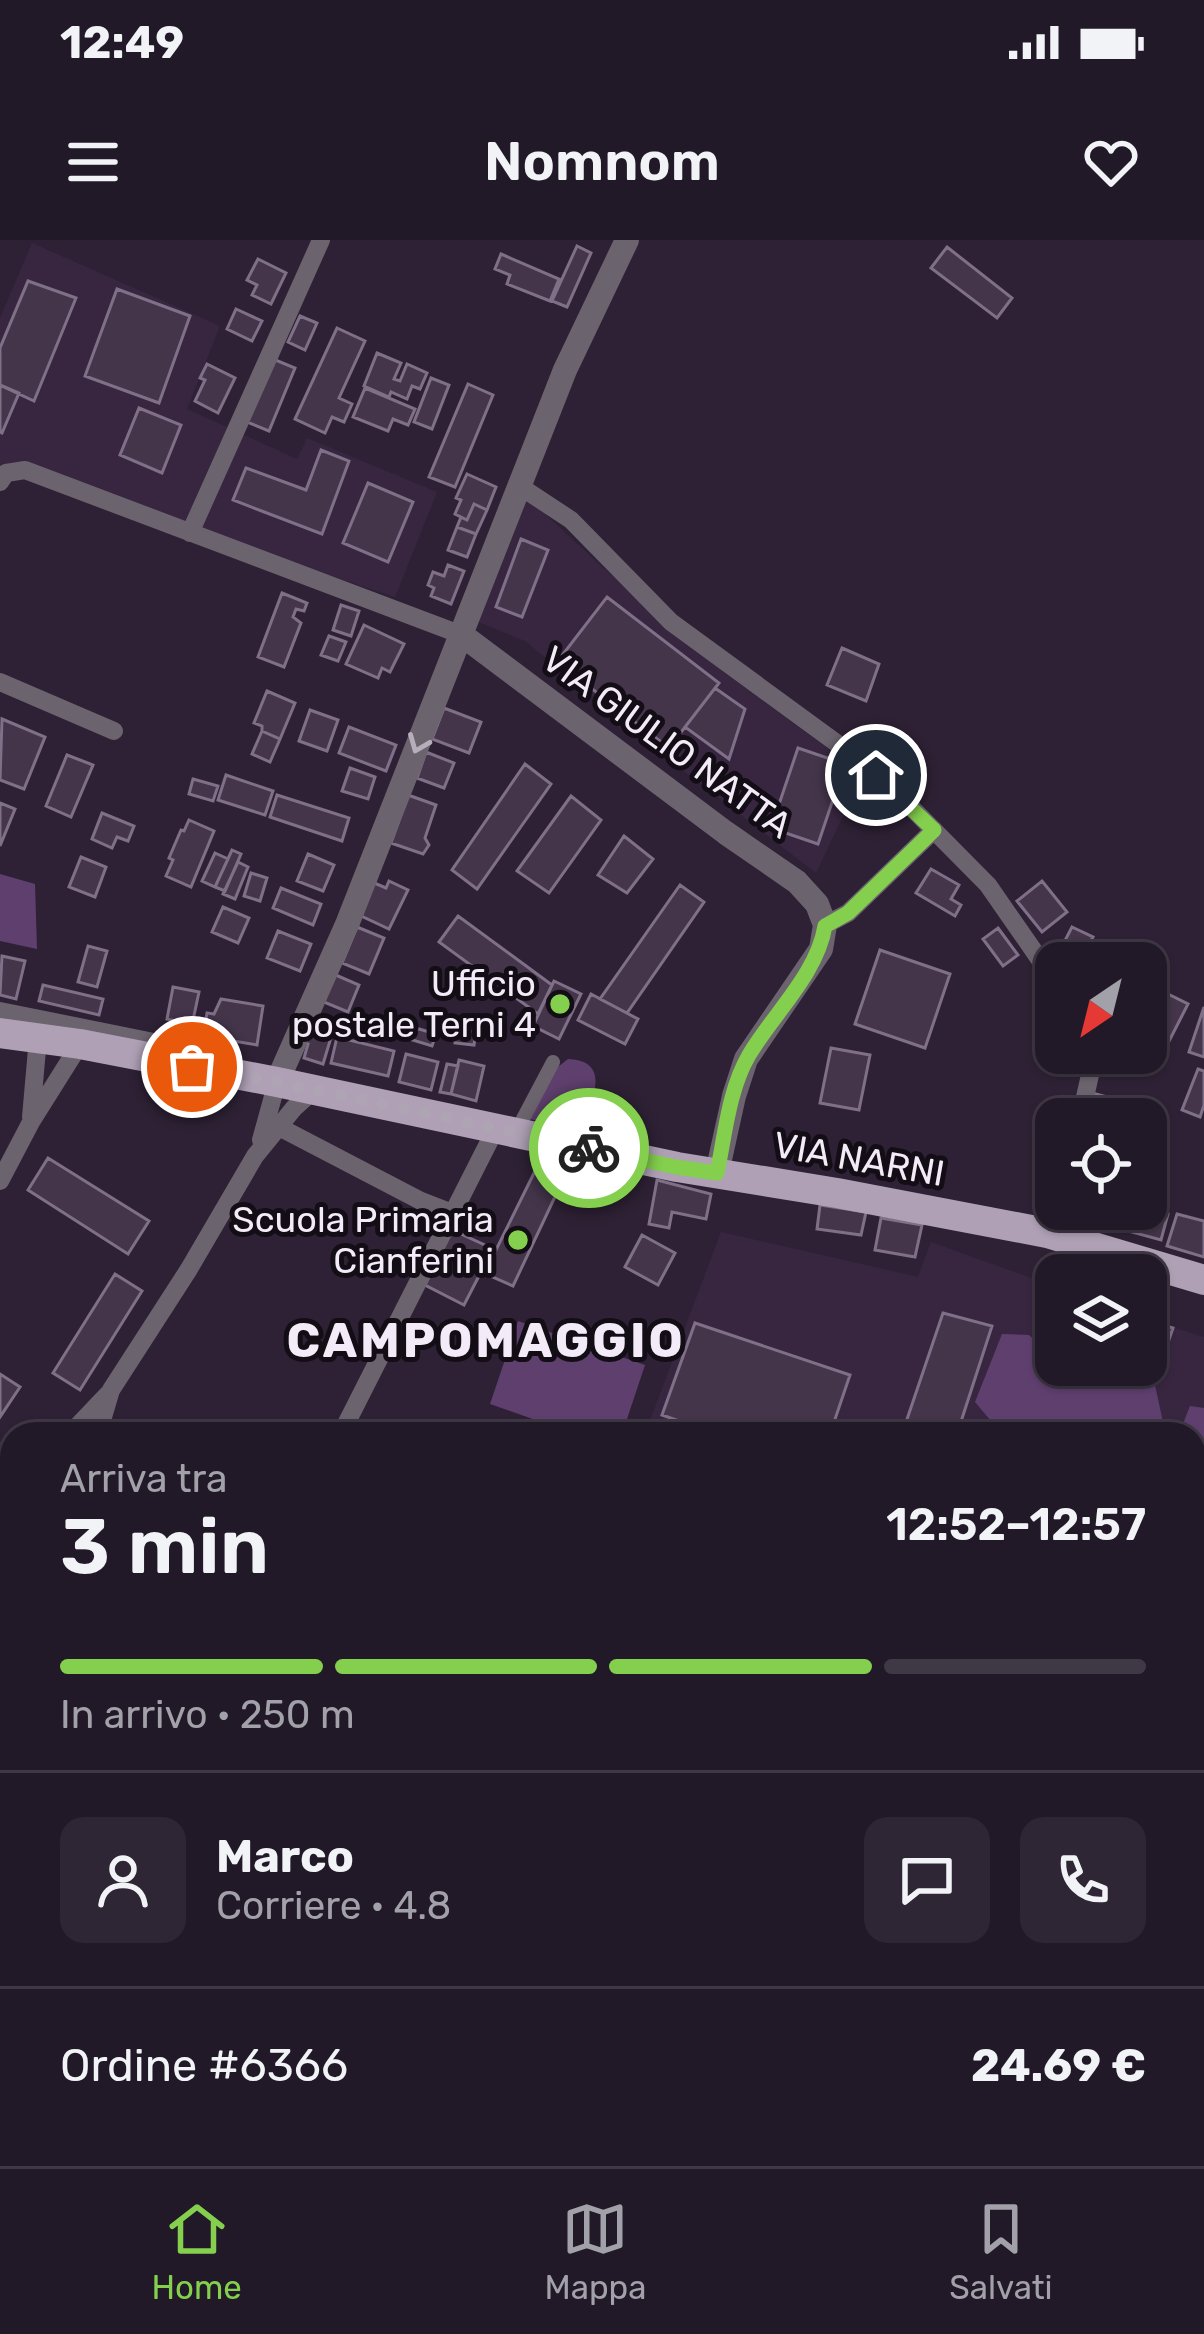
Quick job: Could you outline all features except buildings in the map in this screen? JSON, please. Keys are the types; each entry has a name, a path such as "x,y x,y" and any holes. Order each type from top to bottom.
{"main road":[{"name":"VIA NARNI","path":"0,1033 277,1082 676,1167 1047,1233 1204,1280"}],"street":[{"path":"190,533 321,240"},
{"path":"255,1156 277,1082 348,922 566,370 627,240"},
{"path":"0,482 6,473 25,470 462,635"},
{"path":"521,487 571,520 671,622 857,758 988,885 1035,953"},
{"name":"VIA GIULIO NATTA","path":"462,635 797,882 818,904 825,926"},
{"path":"0,682 114,731"},
{"path":"717,1173 746,1059 821,949 825,926 848,913 934,830"},
{"name":"VIA NARNI","path":"0,1011 203,1052 214,1071"},
{"path":"31,1122 38,1038"},
{"path":"0,1180 80,1044"},
{"path":"347,1422 452,1213 553,1062"},
{"path":"81,1422 112,1390 255,1156 314,1090"},
{"path":"279,1126 452,1213"},
{"path":"102,1422 112,1390"}],"shaded area":[{"path":"32,243 220,326 187,409 297,459 307,438 437,492 395,597 0,466 0,318"},
{"path":"510,481 729,676 863,774 816,873 525,641 459,614"},
{"path":"0,874 35,884 37,949 0,941"},
{"path":"568,1059 591,1067 595,1076 593,1097 579,1131 526,1118 554,1070"},
{"path":"721,1232 918,1277 931,1242 1035,1279 1035,1386 1167,1386 1167,1326 1204,1337 1204,1422 650,1422"},
{"path":"518,1321 645,1365 626,1422 541,1422 490,1404"},
{"path":"1002,1334 1029,1335 1035,1340 1035,1386 1155,1386 1163,1422 992,1422 975,1402"},
{"path":"1190,1406 1204,1408 1204,1422 1184,1422"}],"way so far":[{"path":"192,1067 589,1148"}],"place":[{"name":"Ufficio postale Terni 4","path":"560,1004"},
{"name":"Scuola Primaria Cianferini","path":"518,1240"}],"district":[{"name":"CAMPOMAGGIO","path":"486,1340"}],"route":[{"path":"589,1148 717,1173 746,1059 821,949 825,926 848,913 934,830 876,775"}]}
